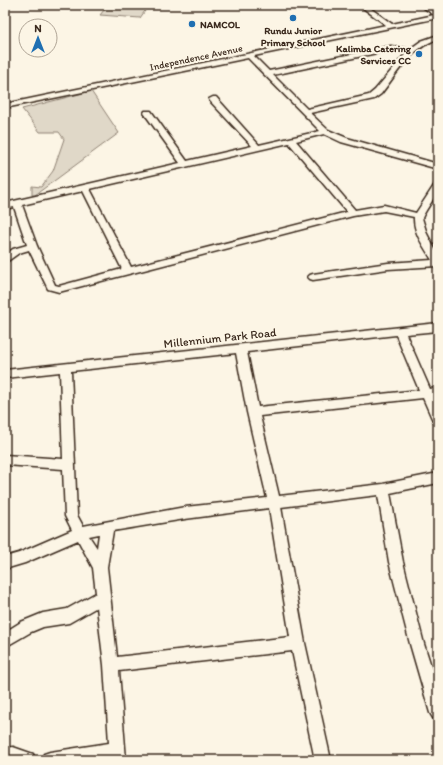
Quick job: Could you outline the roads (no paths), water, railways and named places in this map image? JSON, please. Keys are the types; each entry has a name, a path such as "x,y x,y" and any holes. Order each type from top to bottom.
{"street":[{"path":"362,5 391,26"},
{"path":"423,5 438,16"},
{"name":"Independence Avenue","path":"5,106 438,16"},
{"path":"305,112 374,95 411,51 423,42 438,37"},
{"path":"267,74 391,48 411,51"},
{"path":"250,56 325,132 344,140 438,168"},
{"path":"213,99 256,147"},
{"path":"148,113 185,164"},
{"path":"5,206 325,132"},
{"path":"290,139 353,213"},
{"path":"313,277 388,266 438,263 419,225 419,216 438,186"},
{"path":"85,187 128,271"},
{"path":"17,203 32,246 51,287 55,289 62,289 353,213 384,208 419,216"},
{"path":"5,260 16,251 32,246"},
{"name":"Millennium Park Road","path":"5,374 241,350 438,327"},
{"path":"400,332 432,392 438,420"},
{"path":"241,350 253,412 274,502 298,643 323,760"},
{"path":"65,368 71,516 100,568"},
{"path":"253,412 432,392"},
{"path":"5,460 48,464 70,464"},
{"path":"5,563 20,559 80,532 107,526 185,513 383,489 438,478"},
{"path":"383,489 396,562 417,644 438,712"},
{"path":"50,760 117,755 111,665 100,568 107,526"},
{"path":"5,640 26,627 43,620 69,616 103,596"},
{"path":"111,665 298,643"},
{"path":"5,756 13,755 27,760"}],"place":[{"name":"Rundu Junior Primary School","path":"293,18"},
{"name":"NAMCOL","path":"192,24"},
{"name":"Kalimba Catering Services CC","path":"419,54"}]}
